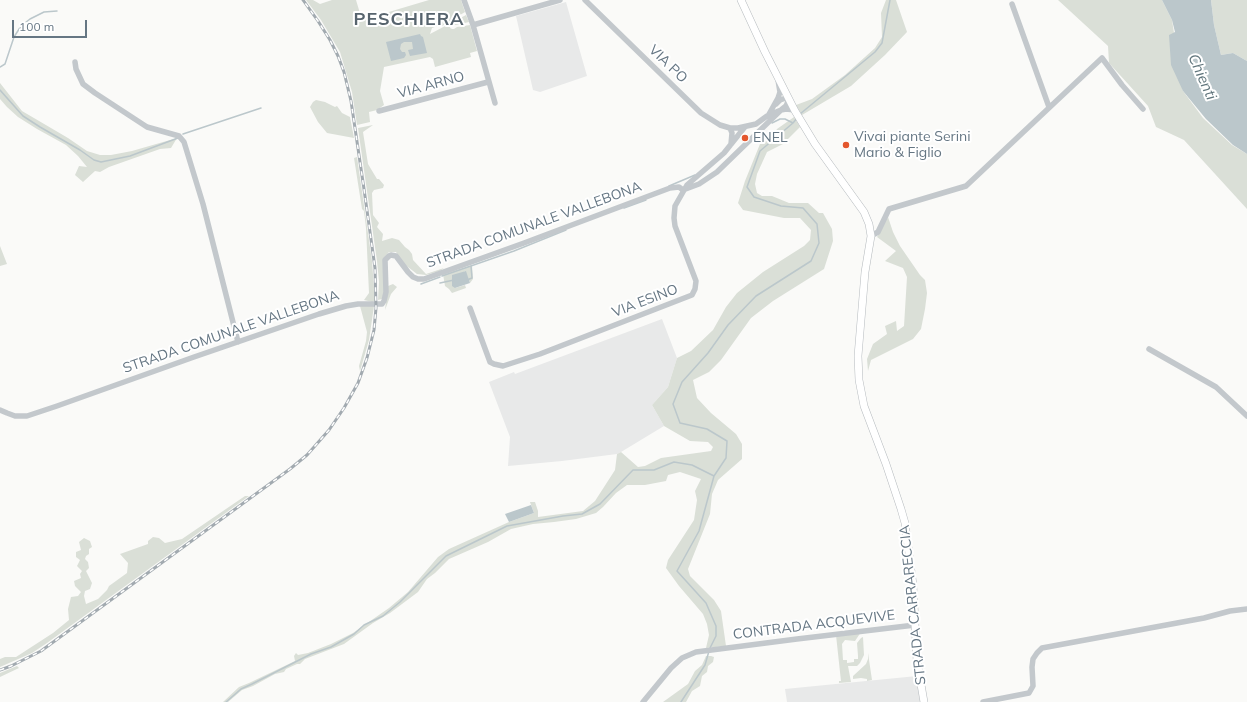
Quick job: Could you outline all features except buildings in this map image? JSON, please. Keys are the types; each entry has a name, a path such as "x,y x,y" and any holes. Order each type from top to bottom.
{"main road":[{"name":"STRADA CARRARECCIA","path":"741,0 795,111 815,144 864,212 869,224 871,236 864,279 858,356 858,376 864,406 884,457 905,523 913,585 917,661 924,702"}],"street":[{"path":"464,0 473,25 495,103"},
{"path":"473,25 560,0"},
{"name":"VIA PO","path":"585,0 701,113 720,125 730,128 744,128"},
{"path":"1012,4 1049,107"},
{"path":"871,236 878,232 889,209 966,186 1102,58 1122,85 1143,109"},
{"path":"74,62 83,84 89,89 147,127 179,136 184,142 203,204 238,342"},
{"path":"776,74 780,92 776,104"},
{"name":"VIA ARNO","path":"379,112 488,82"},
{"path":"683,190 699,184 717,172 786,106 789,100 786,98 780,100 767,116"},
{"path":"683,190 690,182 714,163 744,128 756,124 767,116 781,110 786,109 795,111"},
{"path":"730,128 732,136 730,146"},
{"path":"744,128 749,131 751,136 750,139"},
{"name":"STRADA COMUNALE VALLEBONA","path":"0,410 16,416 26,416 285,325 346,306 364,303 382,304 386,292 385,260 391,255 396,256 413,277 424,279 670,188 679,187 683,190"},
{"name":"VIA ESINO","path":"470,308 490,362 503,366 540,354 688,297 694,293 696,281 675,226 674,218 675,206 683,190"},
{"path":"1149,349 1216,387 1247,416"},
{"path":"983,702 1028,693 1033,686 1032,667 1034,659 1036,653 1042,648 1247,609"},
{"name":"CONTRADA ACQUEVIVE","path":"643,702 671,668 682,658 696,652 915,625"}],"shaded area":[{"path":"306,0 313,0 320,4 332,0 356,0 362,20 429,0 461,0 465,12 442,26 440,25 432,28 430,34 466,15 469,22 456,25 451,24 450,28 454,29 457,27 470,25 477,51 470,53 471,57 435,67 433,59 430,57 384,67 380,91 384,105 377,110 369,112 370,122 357,125 352,92 340,52 321,20"},
{"path":"886,0 896,0 907,32 885,55 851,86 802,115 796,105 812,99 845,75 875,48 882,37 881,13"},
{"path":"1058,0 1162,0 1172,20 1183,91 1203,118 1232,145 1247,154 1247,209 1184,140 1156,127 1148,106 1109,63 1108,46"},
{"path":"1211,0 1247,0 1247,61 1233,53 1221,55 1214,25"},
{"path":"566,2 587,76 540,92 533,90 516,16"},
{"path":"0,83 22,111 87,151 100,155 111,155 132,151 177,138 171,148 160,149 109,167 100,172 95,171 83,182 75,175 79,166 87,167 78,156 66,145 18,117 7,107 0,99"},
{"path":"316,100 325,102 335,107 337,106 342,113 350,117 354,138 327,133 318,122 310,107"},
{"path":"794,117 800,127 783,144 767,152 757,174 755,184 757,193 762,196 772,196 789,203 808,203 819,213 823,213 832,229 833,241 824,269 773,301 751,318 721,360 709,372 693,380 697,398 711,413 736,434 742,444 742,459 718,480 712,494 710,514 688,569 690,576 714,600 721,611 726,646 706,648 709,635 703,614 666,568 668,560 694,520 697,500 695,491 701,479 680,472 668,475 666,481 645,485 627,485 616,493 596,513 576,519 533,524 511,529 488,542 449,559 427,579 418,592 344,644 305,659 300,664 286,669 284,672 275,674 242,690 228,702 223,702 239,687 295,661 294,656 296,653 298,655 308,653 353,633 389,608 408,592 438,557 449,549 509,522 534,513 530,502 535,502 538,517 583,511 595,501 615,470 617,454 621,452 638,467 645,466 661,458 711,451 713,447 708,442 690,441 664,426 652,405 668,387 677,358 691,351 713,330 726,307 737,293 763,272 804,246 810,240 811,230 800,218 784,218 743,210 738,203 760,144 771,139 777,129"},
{"path":"373,125 363,132 368,164 377,179 379,179 384,185 383,188 374,190 372,193 373,215 379,223 377,227 383,234 382,241 392,238 399,240 409,250 412,254 413,260 426,274 444,268 440,271 426,275 417,274 404,264 396,252 389,252 383,259 384,293 382,299 378,300 379,282 377,261 358,128"},
{"path":"357,157 372,261 375,301 372,302 364,300 369,293 366,228 354,158"},
{"path":"888,217 900,246 925,280 927,293 925,309 921,329 913,339 871,360 868,371 867,359 873,344 887,334 885,326 896,321 897,331 904,326 907,277 903,268 885,261 896,251 877,237"},
{"path":"0,246 7,264 0,266"},
{"path":"472,265 473,279 470,283 465,271 455,288 465,285 466,288 452,293 445,286 443,274"},
{"path":"393,284 397,287 391,294 385,310 388,286"},
{"path":"360,306 374,306 369,340 360,371 359,366 367,332"},
{"path":"662,319 677,358 668,387 652,405 664,426 617,454 508,466 510,437 489,382 514,372 515,374"},
{"path":"245,496 249,496 47,643 32,653 0,667 0,659 5,657 16,657 53,633 69,620 68,609 71,597 78,596 81,592 75,586 74,581 81,578 80,574 82,571 77,566 80,560 76,557 76,552 81,550 79,542 84,538 90,541 92,547 89,549 89,554 85,559 88,562 89,568 86,571 92,583 90,589 85,591 84,596 86,604 98,599 109,586 127,573 128,563 120,554 148,544 148,541 153,537 159,538 165,543 182,539"},
{"path":"861,632 855,641 845,640 842,644 843,660 847,660 847,663 854,662 854,659 858,659 857,643 863,637 864,655 857,666 848,666 851,682 839,683 839,681 841,681 836,635"},
{"path":"868,653 872,680 867,681 867,679 861,678 853,679 853,676 866,664"},
{"path":"706,656 714,657 713,662 708,666 707,672 702,676 700,686 692,691 686,702 663,702 688,684 695,671 702,665"},
{"path":"17,666 19,668 0,677 0,673"},
{"path":"917,676 922,702 787,702 785,689"}],"water":[{"name":"Chienti","path":"1162,0 1211,0 1214,25 1221,55 1233,53 1247,61 1247,154 1233,145 1206,119 1183,91 1171,65 1169,35 1175,32 1172,20"},
{"path":"420,34 423,37 427,53 410,56 408,50 413,49 412,42 404,42 401,44 400,49 402,52 405,52 406,55 404,58 391,61 386,42"},
{"path":"466,271 470,283 455,288 452,286 452,275"},
{"path":"531,505 534,513 509,522 505,514"}],"waterway":[{"path":"800,114 875,52 882,43 890,0"},
{"path":"0,67 5,64 14,37 21,26 30,19 44,12 57,11"},
{"path":"0,90 23,116 94,160 101,162 130,156 178,138"},
{"path":"183,134 261,108"},
{"path":"226,702 241,689 311,654 331,647 354,634 364,625 383,616 400,602 446,556 507,526 582,514 600,504 633,470 654,470 674,462 692,465 714,476 726,458 727,441 707,429 680,423 673,404 682,382 708,353 728,325 756,296 811,261 819,243 817,224 803,208 781,206 754,197 747,187 760,151 797,118"},
{"path":"772,123 780,119 785,119 793,123"},
{"path":"669,186 695,175"},
{"path":"624,208 646,200"},
{"path":"442,276 514,251 566,230"},
{"path":"467,280 472,278 471,266"},
{"path":"421,284 440,277"},
{"path":"440,283 454,280"},
{"path":"710,648 716,636 716,626 706,603 677,571 699,531 714,476"},
{"path":"681,702 705,665 709,651"}],"railway":[{"path":"0,670 41,651 290,469 307,455 329,430 344,408 358,383 367,358 374,330 376,308 375,268 364,189 351,101 344,72 330,40 303,0"}],"place":[{"name":"ENEL","path":"745,138"},
{"name":"Vivai piante Serini Mario & Figlio","path":"846,145"}],"district":[{"name":"PESCHIERA","path":"409,20"}]}
